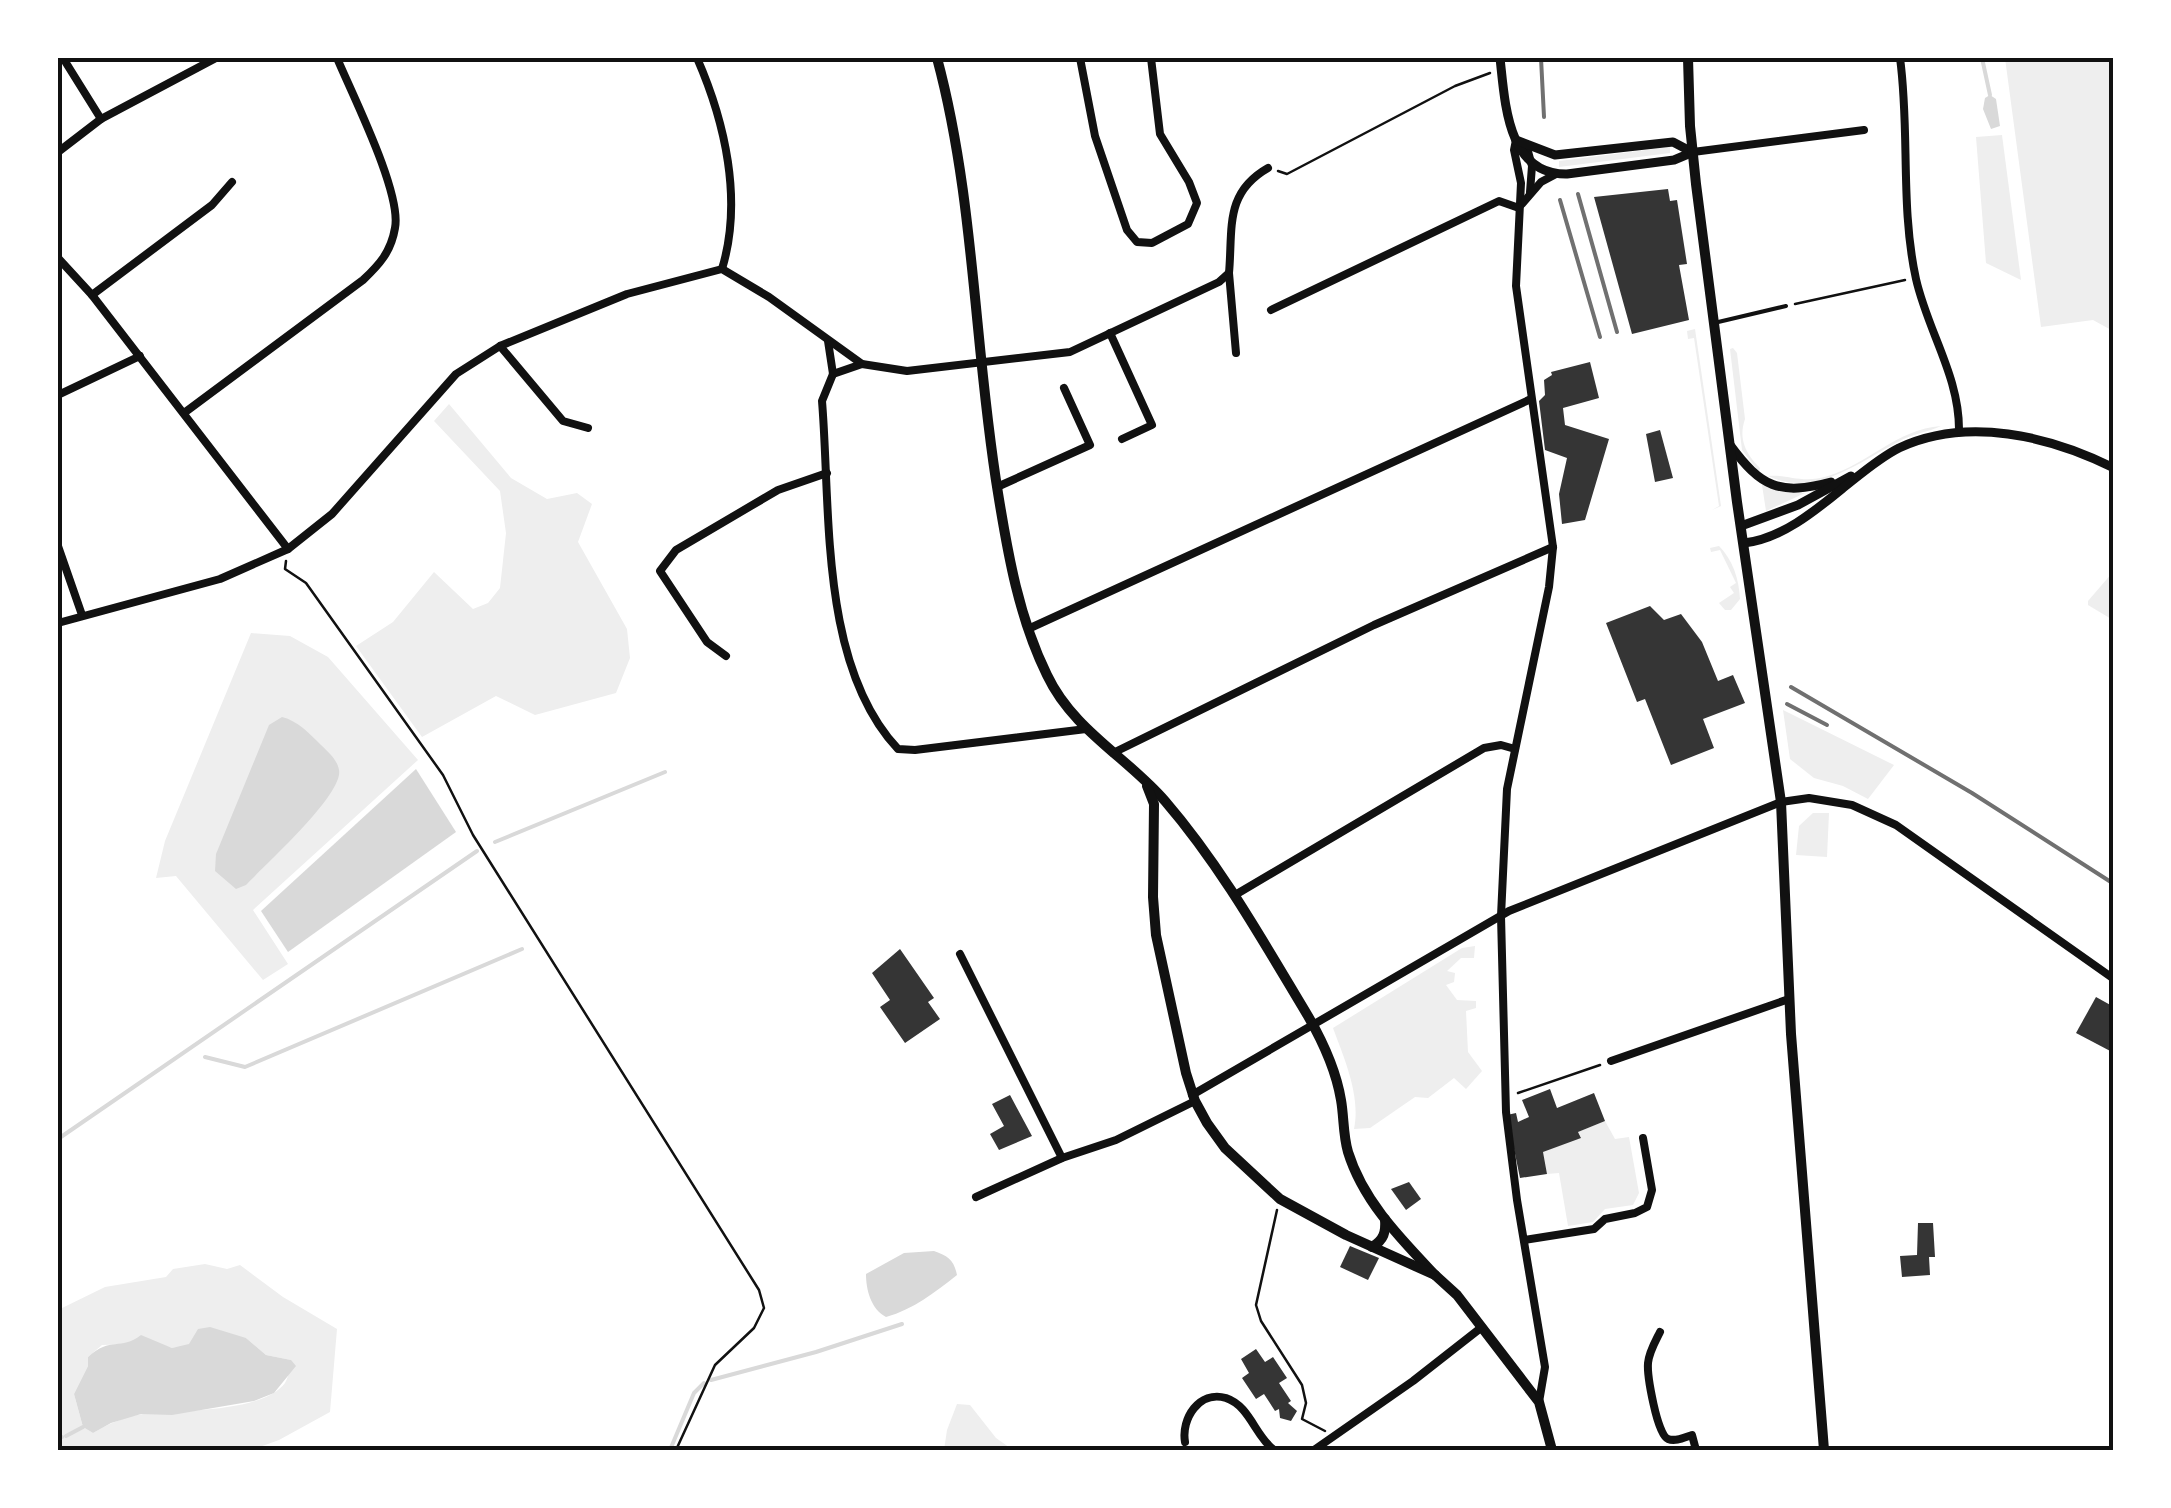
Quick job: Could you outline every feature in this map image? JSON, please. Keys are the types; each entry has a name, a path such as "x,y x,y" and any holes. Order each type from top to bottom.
{"main road":[{"path":"937,58 966,222 980,362 1009,558 1028,629 1048,678 1086,730 1144,780 1175,814 1235,895 1314,1026 1334,1068 1344,1133 1357,1175 1385,1219 1458,1296 1539,1402 1552,1450"},
{"path":"1688,58 1693,152 1729,444 1781,802 1789,998 1824,1450"},
{"path":"1144,780 1154,804 1156,935 1193,1098 1225,1148 1280,1199 1435,1275"},
{"path":"1155,821 1160,816 1175,814"},
{"path":"1372,1246 1381,1242 1385,1219"}],"street":[{"path":"63,58 101,119"},
{"path":"58,152 101,119 216,58"},
{"path":"184,413 363,280 385,259 396,215 389,186 338,58"},
{"path":"697,58 713,95 730,172 728,248 722,269"},
{"path":"1080,58 1095,136 1128,230 1138,242 1152,243 1188,224 1196,208 1189,182 1160,134 1151,58"},
{"path":"1500,58 1521,142 1534,167 1530,192 1520,208"},
{"path":"1900,58 1906,186 1916,277 1955,389 1959,432"},
{"path":"1534,167 1556,174 1864,130"},
{"path":"1521,142 1555,155"},
{"path":"1521,142 1514,150 1521,183 1516,286 1553,547 1549,587 1507,789 1501,916 1506,1098 1545,1367 1539,1402"},
{"path":"1521,183 1534,167 1555,155 1672,142 1693,152"},
{"path":"1236,353 1230,273 1235,198 1268,168"},
{"path":"1530,192 1556,174"},
{"path":"92,295 212,206 232,182"},
{"path":"1270,310 1499,201 1520,208"},
{"path":"58,258 92,295 288,549"},
{"path":"58,623 220,579 288,549 332,514 456,374 500,346 627,294 722,269 862,364 907,371 1070,352 1219,282 1230,273"},
{"path":"1110,333 1152,425 1122,439"},
{"path":"828,341 834,374 822,401 834,576 842,628 859,688 883,733 898,749 915,750 1086,730"},
{"path":"500,346 563,421 588,428"},
{"path":"58,396 140,356"},
{"path":"834,374 862,364"},
{"path":"997,486 1090,445 1064,388"},
{"path":"1028,629 1531,398"},
{"path":"1741,526 1798,505 1913,442 1940,434 2006,434 2052,444 2114,468"},
{"path":"1729,444 1757,478 1770,485 1799,488 1848,477"},
{"path":"1744,542 1779,532 1867,469"},
{"path":"726,656 707,642 660,570 664,562 676,550 778,490 828,473"},
{"path":"58,546 82,615"},
{"path":"1112,753 1409,609 1553,547"},
{"path":"1235,895 1484,748 1502,745 1515,749"},
{"path":"976,1197 1062,1158 1116,1140 1501,916 1781,802 1810,798 1852,805 1896,826 2114,979"},
{"path":"960,954 1062,1158"},
{"path":"1610,1061 1789,998"},
{"path":"1524,1240 1594,1229 1605,1219 1635,1213 1647,1206 1652,1190 1643,1138"},
{"path":"1314,1450 1482,1327"},
{"path":"1660,1332 1648,1369 1660,1430 1667,1439 1692,1435 1696,1450"},
{"path":"1185,1442 1182,1427 1194,1406 1218,1396 1244,1409 1257,1432 1274,1450"}],"lane":[{"path":"1714,322 1786,306"}],"path":[{"path":"1268,168 1287,174 1455,86 1502,70"},
{"path":"1786,306 1916,277"},
{"path":"288,549 285,569 306,583 443,775 473,834 759,1290 764,1308 754,1328 715,1365 676,1450"},
{"path":"1506,1098 1610,1061"},
{"path":"1280,1199 1256,1305 1261,1321 1302,1385 1306,1403 1302,1419 1331,1437"}],"shaded area":[{"path":"2005,58 2113,58 2113,331 2093,320 2041,327"},
{"path":"1990,95 1996,99 2000,126 1991,129 1983,109 1985,98"},
{"path":"2002,135 2021,280 1986,263 1976,137"},
{"path":"1670,147 1670,153 1559,167 1559,161"},
{"path":"1695,329 1721,506 1712,510 1719,506 1694,338 1688,339 1687,331"},
{"path":"1730,349 1737,353 1745,419 1743,440 1759,472 1742,450"},
{"path":"449,404 511,478 547,499 577,493 592,504 578,542 627,629 630,658 616,693 535,715 496,696 422,737 356,646 393,622 434,572 473,609 488,603 500,588 506,533 500,491 434,421"},
{"path":"1941,426 1903,439 1852,468 1819,480 1786,482 1768,476 1828,476 1910,433"},
{"path":"1762,485 1805,493 1766,511"},
{"path":"1719,546 1732,564 1738,584 1740,599 1731,610 1725,610 1719,603 1734,593 1730,587 1736,583 1720,550 1711,552 1710,548"},
{"path":"2113,572 2113,620 2088,605 2088,601"},
{"path":"251,633 290,636 328,657 418,760 253,910 288,964 263,980 176,876 156,878 165,841"},
{"path":"1783,710 1894,765 1868,799 1843,786 1814,778 1790,759"},
{"path":"282,717 303,728 332,756 339,770 337,781 317,812 246,885 236,889 215,871 216,854 269,725"},
{"path":"416,769 456,832 288,952 261,911"},
{"path":"1813,813 1829,813 1827,857 1796,855 1799,826"},
{"path":"1475,946 1474,958 1461,958 1447,971 1455,973 1454,982 1446,985 1457,1000 1476,1001 1476,1008 1466,1011 1468,1052 1482,1071 1466,1089 1454,1078 1428,1098 1415,1097 1370,1128 1354,1129 1353,1090 1333,1028 1462,948"},
{"path":"1605,1121 1615,1139 1629,1137 1639,1193 1633,1205 1605,1209 1593,1222 1568,1226 1559,1173 1547,1174 1543,1152 1581,1137 1578,1132"},
{"path":"934,1251 950,1259 957,1275 906,1310 886,1317 881,1314 870,1299 866,1274 904,1253"},
{"path":"205,1264 227,1269 240,1265 283,1297 337,1329 330,1412 279,1440 251,1450 58,1450 58,1310 105,1287 166,1277 173,1269","holes":["246,1338 266,1355 291,1360 290,1369 285,1383 258,1400 219,1408 137,1415 93,1433 83,1427 74,1394 88,1366 88,1357 102,1345 157,1343 172,1348"]},
{"path":"210,1327 246,1338 266,1355 291,1360 296,1366 274,1393 254,1401 172,1415 141,1414 93,1433 83,1427 74,1394 88,1366 88,1357 109,1345 141,1335 172,1348 189,1344 198,1329"},
{"path":"957,1404 970,1405 996,1438 1013,1450 944,1450"}],"building":[{"path":"1668,189 1670,201 1677,200 1687,264 1679,265 1689,320 1632,334 1594,197"},
{"path":"1590,362 1599,398 1563,408 1565,425 1609,439 1585,520 1562,524 1559,494 1567,458 1545,450 1539,401 1545,395 1544,380 1551,372"},
{"path":"1660,430 1673,478 1655,482 1646,434"},
{"path":"1650,606 1664,620 1681,614 1702,642 1718,681 1733,675 1745,703 1703,719 1714,748 1671,765 1645,699 1637,702 1606,623"},
{"path":"900,949 934,998 928,1002 940,1019 905,1043 880,1007 890,1000 872,973"},
{"path":"2096,997 2114,1007 2114,1053 2076,1033"},
{"path":"1550,1089 1557,1108 1594,1093 1605,1121 1578,1132 1581,1138 1543,1152 1547,1174 1520,1178 1507,1115 1516,1113 1518,1122 1529,1117 1522,1100"},
{"path":"1010,1095 1032,1136 999,1150 990,1134 1004,1126 992,1104"},
{"path":"1409,1182 1421,1199 1406,1210 1391,1189"},
{"path":"1918,1223 1933,1223 1935,1257 1929,1257 1930,1275 1902,1277 1900,1256 1917,1255"},
{"path":"1350,1246 1379,1258 1368,1280 1340,1267"},
{"path":"1256,1349 1265,1362 1273,1357 1287,1378 1279,1383 1291,1401 1288,1403 1297,1411 1291,1421 1280,1418 1279,1409 1275,1411 1264,1394 1256,1399 1242,1378 1249,1373 1241,1359"}],"waterway":[{"path":"1982,58 1990,95"},
{"path":"495,842 665,772"},
{"path":"58,1139 477,851"},
{"path":"205,1057 245,1067 522,949"},
{"path":"711,1380 902,1324"},
{"path":"670,1450 694,1393 704,1383"},
{"path":"66,1436 83,1427"}],"railway":[{"path":"1541,58 1544,117"},
{"path":"1578,194 1617,332"},
{"path":"1560,200 1600,337"},
{"path":"1791,687 1972,793 2114,884"},
{"path":"1787,704 1827,725"}]}
